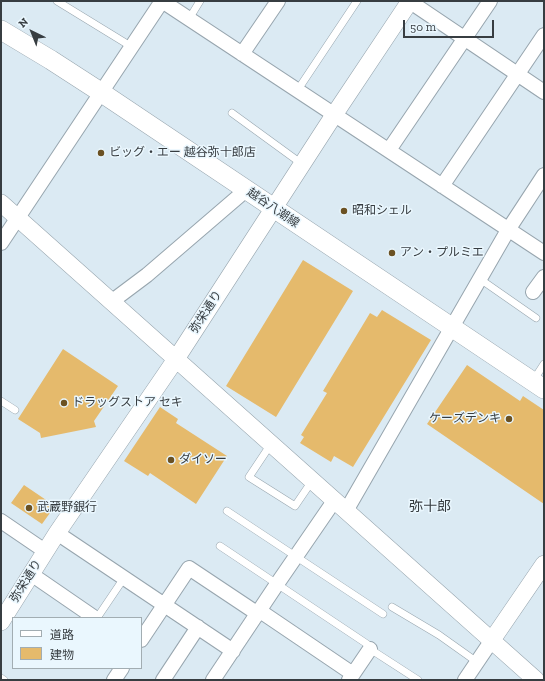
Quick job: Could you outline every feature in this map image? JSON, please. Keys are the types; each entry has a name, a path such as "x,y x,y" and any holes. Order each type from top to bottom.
{"main road":[{"name":"越谷八潮線","path":"1,30 102,93 538,385"}],"street":[{"path":"1,242 102,93 162,1 544,253"},
{"path":"242,54 278,1"},
{"path":"410,1 544,92"},
{"name":"弥栄通り","path":"1,622 8,604 176,359 273,208 410,1"},
{"path":"388,150 490,1"},
{"path":"442,186 544,35"},
{"path":"218,679 233,650 295,557 340,506 452,327 508,230 544,175"},
{"path":"111,302 147,275 246,190"},
{"path":"1,203 536,680"},
{"path":"533,292 544,277"},
{"path":"1,521 45,551"},
{"path":"57,533 233,650"},
{"path":"465,680 544,564"},
{"path":"142,639 189,568 259,613 351,677 370,649"},
{"path":"30,574 94,617"},
{"path":"163,680 198,627"},
{"path":"114,680 121,669"}],"lane":[{"path":"57,1 132,47"},
{"path":"189,18 200,1"},
{"path":"297,91 357,1"},
{"path":"232,113 302,165"},
{"path":"480,279 536,318"},
{"path":"538,385 544,364"},
{"path":"1,401 15,410"},
{"path":"271,444 249,477 295,506 312,481"},
{"path":"227,511 383,614"},
{"path":"220,546 367,644 370,649 418,680"},
{"path":"97,617 124,578"},
{"path":"392,607 440,635 477,662"}],"building":[{"path":"303,260 353,291 276,417 226,386"},
{"path":"382,310 431,340 353,467 334,456 331,462 300,443 304,437 301,435 327,393 323,391 370,313 377,317"},
{"path":"63,349 118,386 94,421 96,427 41,438 40,433 18,419"},
{"path":"467,365 520,401 523,396 544,410 544,504 427,424"},
{"path":"160,407 178,419 176,423 227,456 196,504 150,473 148,476 124,461"},
{"path":"24,485 55,506 42,524 11,503"}],"place":[{"name":"ビッグ・エー 越谷弥十郎店","path":"101,153"},
{"name":"昭和シェル","path":"344,211"},
{"name":"アン・プルミエ","path":"392,253"},
{"name":"ドラッグストア セキ","path":"64,403"},
{"name":"ケーズデンキ","path":"509,419"},
{"name":"ダイソー","path":"171,460"},
{"name":"武蔵野銀行","path":"29,508"}],"district":[{"name":"弥十郎","path":"430,507"}]}
